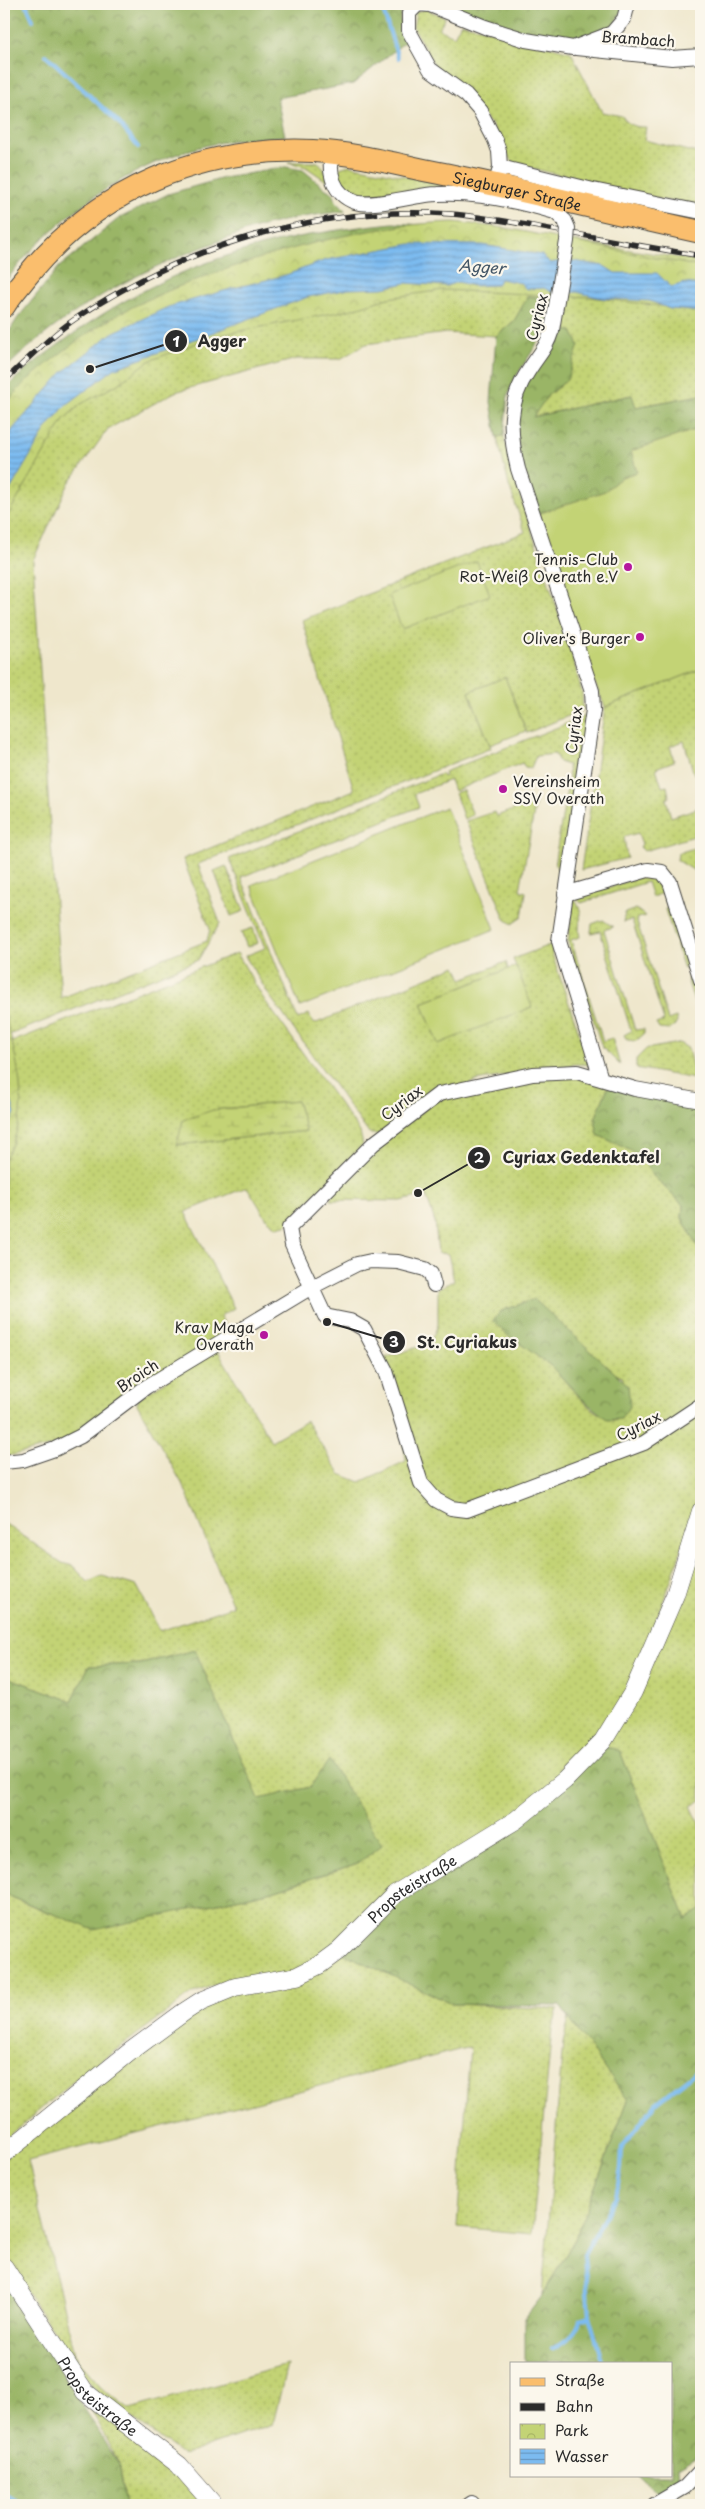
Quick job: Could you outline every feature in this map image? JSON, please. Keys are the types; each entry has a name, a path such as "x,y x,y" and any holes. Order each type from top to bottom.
{"main road":[{"name":"Siegburger Straße","path":"4,306 39,261 76,226 107,203 142,183 177,169 217,158 272,152 332,152 498,176 701,232"}],"street":[{"name":"Brambach","path":"498,176 499,152 480,111 466,95 430,69 409,31 409,13 418,4 430,4 485,27 526,40 604,53 672,58 701,56"},
{"name":"Brambach","path":"573,48 612,33 624,19 628,4"},
{"name":"Cyriax","path":"332,152 329,165 332,180 337,190 353,201 368,203 428,194 470,194 555,212 565,221 568,228 552,330 546,348 520,383 515,394 510,424 518,469 538,524 592,691 593,710 559,941 601,1078"},
{"path":"498,176 602,192 701,212"},
{"path":"565,894 648,870 662,872 670,882 701,980"},
{"name":"Cyriax","path":"601,1078 577,1072 533,1074 438,1094 372,1144 290,1228 292,1245 324,1316 350,1321 364,1329 386,1371 421,1483 436,1500 451,1508 467,1510 644,1443 701,1405"},
{"path":"601,1078 635,1089 701,1101"},
{"path":"310,1288 357,1264 370,1261 398,1262 425,1269 431,1274 434,1285"},
{"name":"Broich","path":"4,1462 31,1457 55,1449 82,1436 146,1387 310,1288"},
{"name":"Propsteistraße","path":"4,2154 131,2051 184,2012 235,1987 297,1976 319,1964 338,1952 395,1894 516,1820 565,1780 603,1740 618,1721 633,1692 675,1595 701,1511"},
{"name":"Propsteistraße","path":"4,2267 85,2392 179,2465 214,2505"},
{"path":"654,2505 685,2487 701,2470"}],"green space":[{"path":"4,4 402,4 400,19 406,41 353,84 277,98 285,136 213,144 153,163 124,178 70,215 45,237 4,284"},
{"path":"438,4 645,4 623,10 612,28 571,42 533,36"},
{"path":"425,9 445,17 439,29 454,36 461,23 571,52 602,112 622,116 632,125 646,127 644,140 701,154 701,207 658,199 515,164 506,154 492,125 435,66 413,27 416,12"},
{"path":"288,162 318,162 326,172 328,182 306,167"},
{"path":"349,165 458,187 404,195 355,197 339,186 336,172 340,168"},
{"path":"286,167 303,170 333,193 336,201 346,211 301,217 260,227 188,253 131,279 103,294 51,329 4,370 4,340 17,319 59,267 118,219 168,194 224,178"},
{"name":"Agger","path":"454,222 506,228 701,267 701,313 589,297 443,290 388,298 349,310 215,336 149,361 118,384 81,404 64,419 4,522 2,444 5,408 14,394 26,382 94,329 133,307 169,291 218,272 276,253 364,232 394,227"},
{"path":"393,223 471,228 286,275 4,445 4,390 41,357 104,314 142,291 181,273 261,246 304,236"},
{"path":"572,241 701,261 701,285 615,273"},
{"path":"406,283 553,293 552,298 528,297 514,321 496,336 446,333 366,344 340,359 296,359 175,392 108,429 69,483 33,560 61,998 207,941 210,929 183,859 354,790 302,620 525,532 509,486 497,437 504,436 510,465 571,651 582,693 583,710 527,733 505,677 469,692 491,748 198,864 220,923 198,960 4,1037 4,500 30,455 89,387 226,327"},
{"path":"562,294 650,301 701,312 701,395 635,407 631,395 532,417 548,395 567,380 557,329"},
{"path":"528,296 552,298 546,330 515,378 508,395 504,436 497,437 491,402 496,336 514,321"},
{"path":"557,329 572,331 579,345 567,380 548,395 533,417 632,395 636,407 701,395 701,428 631,451 637,472 622,477 605,491 538,514 521,460 516,425 518,407 524,389 533,371 550,351"},
{"name":"Tennis-Club Rot-Weiß Overath e.V","path":"701,428 701,669 605,707 590,672 538,514 605,491 622,477 637,472 631,451"},
{"path":"477,561 490,595 402,629 389,595"},
{"path":"701,669 701,775 694,774 684,741 670,746 674,761 656,768 662,787 667,786 669,797 666,799 671,817 701,807 701,834 644,851 640,847 642,844 638,833 624,837 627,858 581,870 605,707"},
{"path":"505,677 526,731 490,745 469,692"},
{"path":"586,716 564,870 557,869 555,859 569,777 568,765 559,762 555,754 536,756 531,768 525,767 522,763 454,791 450,780 414,794 419,807 241,877 298,1019 309,1014 314,1024 456,966 462,979 506,962 508,969 422,1003 438,1043 531,1007 513,959 552,944 552,954 590,1065 576,1064 475,1081 378,1134 371,1134 269,995 245,956 265,948 229,859 441,774 443,777 445,776 444,772"},
{"path":"463,790 473,815 464,819 455,793"},
{"path":"536,801 520,890 526,892 522,917 512,924 505,919 466,821 494,812 497,816"},
{"path":"446,807 495,929 300,1007 251,885"},
{"path":"701,846 701,872 698,873 677,860 678,853"},
{"path":"226,866 244,911 231,916 214,871"},
{"path":"640,877 659,878 665,883 668,891 652,897 647,882 581,903 576,898"},
{"path":"574,899 581,914 580,937 571,940 603,1041 612,1038 620,1065 602,1047 568,942"},
{"path":"670,908 691,967 684,969 665,909"},
{"path":"636,909 645,916 636,919 668,1020 676,1017 677,1023 669,1030 659,1029 656,1024 664,1021 632,920 623,922 625,913"},
{"path":"603,920 613,927 604,930 635,1030 644,1029 644,1034 636,1041 627,1040 624,1035 631,1031 600,931 591,933 592,924"},
{"path":"253,928 258,943 247,947 241,932"},
{"path":"237,953 263,998 360,1132 363,1145 286,1225 277,1227 267,1219 247,1187 185,1212 234,1308 220,1316 230,1333 77,1434 53,1446 4,1457 4,1045","holes":["297,1101 306,1131 177,1145 213,1110"]},
{"path":"516,966 532,1007 438,1044 422,1003"},
{"path":"694,977 701,999 701,1010 697,1011 687,979"},
{"path":"4,1011 18,1068 21,1105 13,1142 4,1160"},
{"path":"679,1043 688,1048 695,1079 636,1068 636,1059 646,1049"},
{"path":"574,1076 608,1087 595,1119 598,1135 644,1157 651,1174 683,1205 682,1218 701,1253 701,1492 667,1592 627,1691 453,2004 558,2009 552,2029 532,2234 457,2227 470,2047 28,2161 76,2358 105,2391 130,2409 287,2365 273,2424 183,2455 99,2394 81,2372 13,2272 4,2256 4,2160 13,2145 234,1987 225,1981 193,1993 74,2081 4,2140 4,1894 50,1913 205,1906 273,1891 358,1863 329,1761 310,1787 259,1800 195,1650 141,1664 89,1666 72,1701 4,1676 4,1523 62,1563 73,1566 88,1582 102,1576 137,1586 160,1631 233,1606 184,1487 137,1404 139,1398 217,1349 271,1441 306,1421 340,1474 360,1482 406,1461 395,1384 385,1358 430,1343 438,1325 438,1288 454,1281 448,1254 438,1253 435,1222 426,1195 401,1201 330,1200 334,1187 374,1148 438,1099 534,1078","holes":["558,1322 605,1366 623,1378 616,1421 607,1418 589,1406 547,1362 505,1333"]},
{"path":"608,1087 701,1107 701,1253 682,1218 683,1205 651,1174 644,1157 598,1135 595,1119"},
{"path":"297,1101 306,1131 177,1145 183,1120 213,1110"},
{"path":"534,1299 628,1385 630,1405 621,1419 608,1420 583,1400 551,1366 505,1333 493,1321 501,1311"},
{"path":"701,1538 701,1800 691,1806 701,1827 701,1909 686,1920 620,1751 606,1746"},
{"path":"195,1650 259,1799 310,1787 329,1760 382,1845 358,1863 273,1891 94,1930 4,1894 4,1676 72,1701 89,1666 141,1664"},
{"path":"606,1746 620,1751 686,1919 701,1909 701,2453 678,2467 679,2481 658,2493 639,2476 672,2476 672,2362 525,2361 525,2318 542,2296 575,2239 628,2100 560,2006 453,2004 338,1951 443,1866"},
{"path":"569,2018 628,2100 575,2239 542,2296 563,2042"},
{"path":"4,2277 119,2465 126,2505 4,2505"},
{"path":"76,2380 163,2458 204,2505 126,2505 119,2464"}],"water":[{"path":"410,244 483,245 542,255 550,263 568,260 604,266 615,273 657,273 671,287 685,283 701,285 701,312 670,309 650,301 601,298 577,292 553,293 544,288 526,289 521,283 500,279 497,285 474,286 458,282 446,286 406,283 383,288 349,289 308,297 114,369 65,406 46,429 4,500 4,445 13,429 63,372 112,333 168,307 286,275 326,260"},
{"path":"4,1057 8,1072 7,1088 15,1113 4,1136"}],"waterway":[{"path":"26,4 33,20"},
{"path":"381,4 398,58"},
{"path":"46,55 119,123 138,147"},
{"path":"552,2349 573,2333 580,2319 589,2316 584,2255 616,2196 621,2168 622,2147 656,2103 701,2068"},
{"path":"589,2316 603,2362"},
{"path":"4,2494 24,2505"}],"railway":[{"path":"4,381 68,324 120,291 164,269 210,250 256,235 304,223 352,216 402,213 451,214 505,221 701,256"}],"place":[{"name":"Agger","path":"90,369"},
{"name":"Tennis-Club Rot-Weiß Overath e.V","path":"628,567"},
{"name":"Oliver's Burger","path":"640,637"},
{"name":"Vereinsheim SSV Overath","path":"503,789"},
{"name":"Cyriax Gedenktafel","path":"418,1193"},
{"name":"St. Cyriakus","path":"327,1322"},
{"name":"Krav Maga Overath","path":"264,1335"}]}
